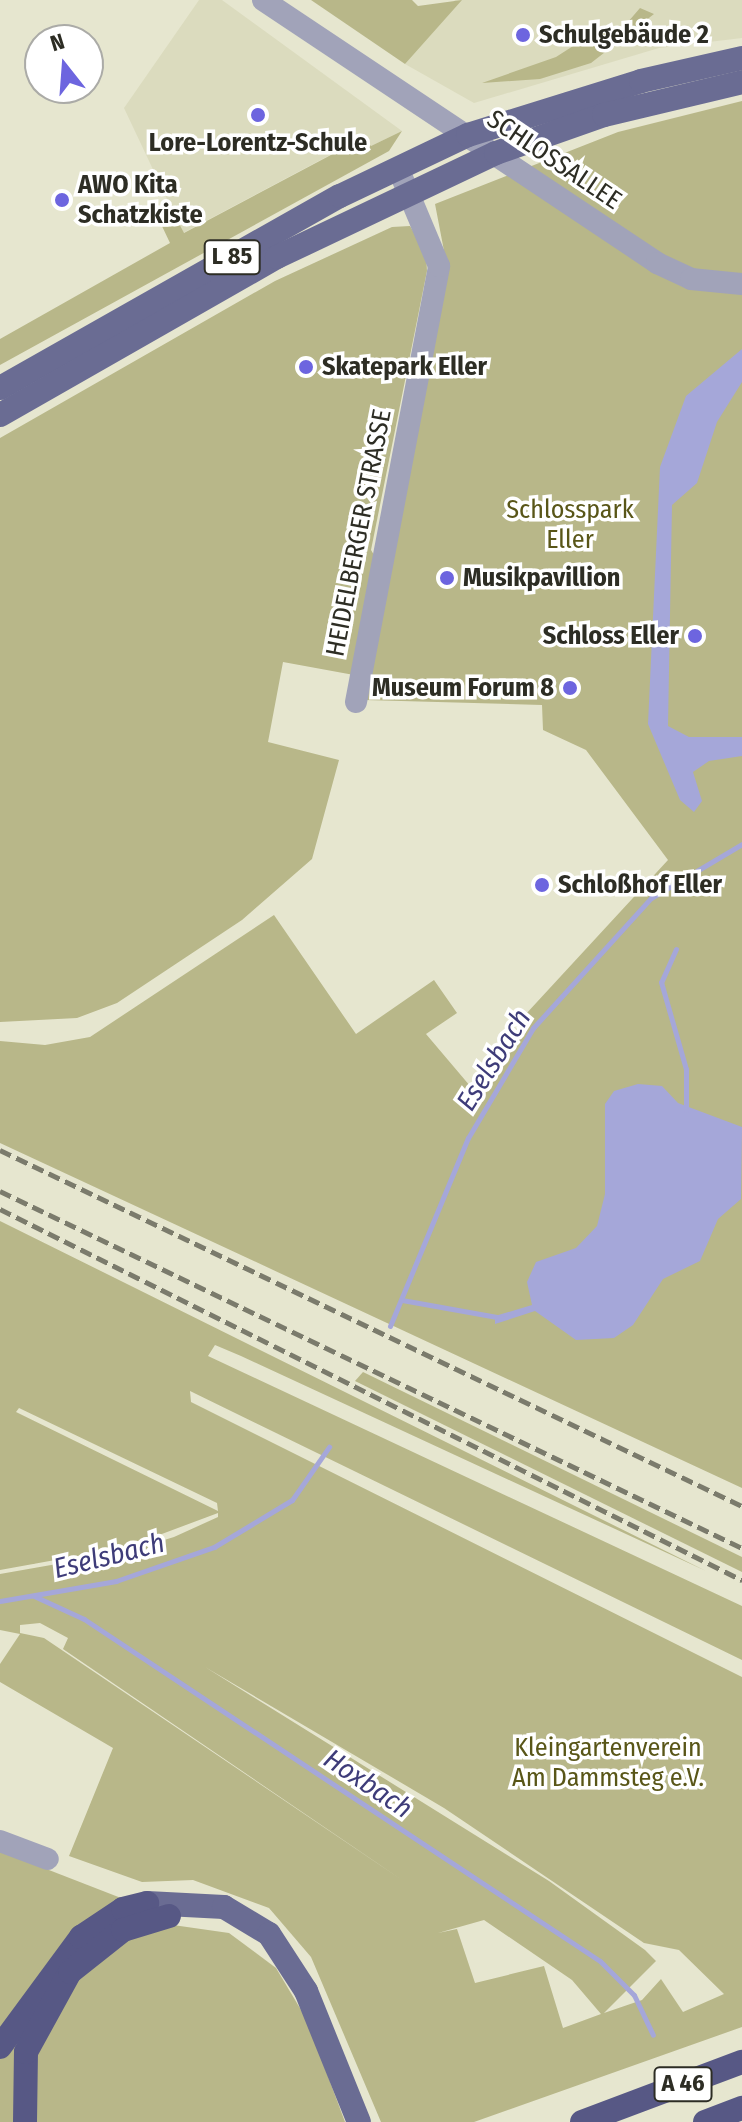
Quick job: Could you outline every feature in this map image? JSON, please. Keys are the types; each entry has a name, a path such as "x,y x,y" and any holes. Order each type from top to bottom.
{"highway":[{"path":"0,2047 81,1937 123,1909 147,1903"},
{"path":"25,2122 26,2052 70,1972 123,1930 169,1916"},
{"name":"A 46","path":"582,2122 742,2062"},
{"name":"A 46","path":"705,2122 742,2108"}],"main road":[{"name":"L 85","path":"0,388 398,168 468,135 627,84 742,58"},
{"name":"L 85","path":"0,415 277,257 409,192 496,153 604,115 742,82"},
{"path":"147,1903 200,1901 238,1912 269,1934 306,1991 359,2122"},
{"path":"169,1916 221,1923 285,1960"}],"street":[{"name":"SCHLOSSALLEE","path":"263,0 297,29 346,53"},
{"name":"SCHLOSSALLEE","path":"272,0 306,18 346,53 674,272 742,284"},
{"name":"HEIDELBERGER STRASSE","path":"356,702 439,266 398,168"},
{"path":"0,1841 48,1859"}],"shaded area":[{"name":"Lore-Lorentz-Schule","path":"199,0 222,0 402,131 371,146 362,138 183,233 124,108"},
{"path":"455,0 742,0 742,38 659,48 474,103 405,64"}],"green space":[{"path":"311,0 412,0 418,6 462,0 405,64"},
{"path":"640,8 654,14 591,63 540,79 482,83 556,57 598,30 609,44"},
{"name":"Schlosspark Eller","path":"742,101 742,1488 0,1143 0,1041 45,1045 90,1037 274,915 356,1034 434,980 457,1013 426,1034 476,1093 525,1015 668,860 586,750 543,730 542,705 365,700 445,256 435,204 618,132"},
{"path":"402,131 389,151 0,365 0,339 170,243 161,224 175,216 184,233 363,138 371,146"},
{"path":"410,226 426,252 427,271 371,550 380,565 354,675 283,662 268,742 339,760 312,859 242,920 117,1003 77,1018 0,1022 0,438 275,281 392,227"},
{"name":"Kleingartenverein Am Dammsteg e.V.","path":"0,1221 706,1571 241,1356 215,1345 208,1356 742,1606 742,1660 190,1391 191,1402 742,1677 742,2027 474,2122 381,2122 311,1957 269,1908 193,1880 142,1882 69,1856 113,1748 0,1682 0,1664 20,1634 0,1630 0,1574 125,1552 174,1537 218,1517 218,1513 127,1547 0,1570","holes":["19,1408 217,1503 218,1511 16,1412","40,1623 68,1638 63,1649 405,1882 44,1638 20,1633 20,1625","205,1667 444,1808 644,1943 679,1950 724,1994 683,2012 661,1979 642,2000 604,2013 656,1961 549,1881","484,1920 572,1980 601,2014 563,2028 544,1966 475,1983 457,1929 438,1933"]},
{"path":"363,1372 742,1557 742,1572 355,1381"},
{"path":"0,1851 121,1898 0,2035"},
{"path":"166,1924 229,1933 276,1968 307,2020 345,2122 35,2122 31,2101 39,2041 67,1990 114,1942"},
{"path":"56,1975 18,2122 0,2122 0,2059"}],"water":[{"path":"742,349 742,382 717,422 697,483 672,505 668,726 689,737 742,737 742,756 709,761 693,772 702,801 694,812 680,800 648,724 660,467 686,396"},
{"path":"638,1084 662,1086 678,1103 742,1127 741,1199 718,1219 700,1261 663,1279 633,1325 614,1338 576,1340 535,1311 495,1324 495,1316 532,1305 527,1282 536,1262 576,1248 597,1226 605,1194 605,1104 614,1091"}],"waterway":[{"name":"Eselsbach","path":"390,1326 468,1138 533,1028 651,898 742,844"},
{"path":"676,949 661,982 686,1069 686,1110"},
{"path":"402,1300 502,1318"},
{"name":"Eselsbach","path":"0,1601 116,1581 214,1547 292,1500 329,1447"},
{"name":"Hoxbach","path":"34,1596 84,1619 600,1961 634,1995 653,2035"}],"railway":[{"path":"0,1150 742,1506"},
{"path":"0,1191 742,1548"},
{"path":"0,1209 742,1580"}],"place":[{"name":"Schulgebäude 2","path":"523,35"},
{"name":"Lore-Lorentz-Schule","path":"258,115"},
{"name":"AWO Kita Schatzkiste","path":"62,200"},
{"name":"Skatepark Eller","path":"306,367"},
{"name":"Musikpavillion","path":"447,578"},
{"name":"Schloss Eller","path":"695,636"},
{"name":"Museum Forum 8","path":"570,688"},
{"name":"Schloßhof Eller","path":"542,885"}]}
